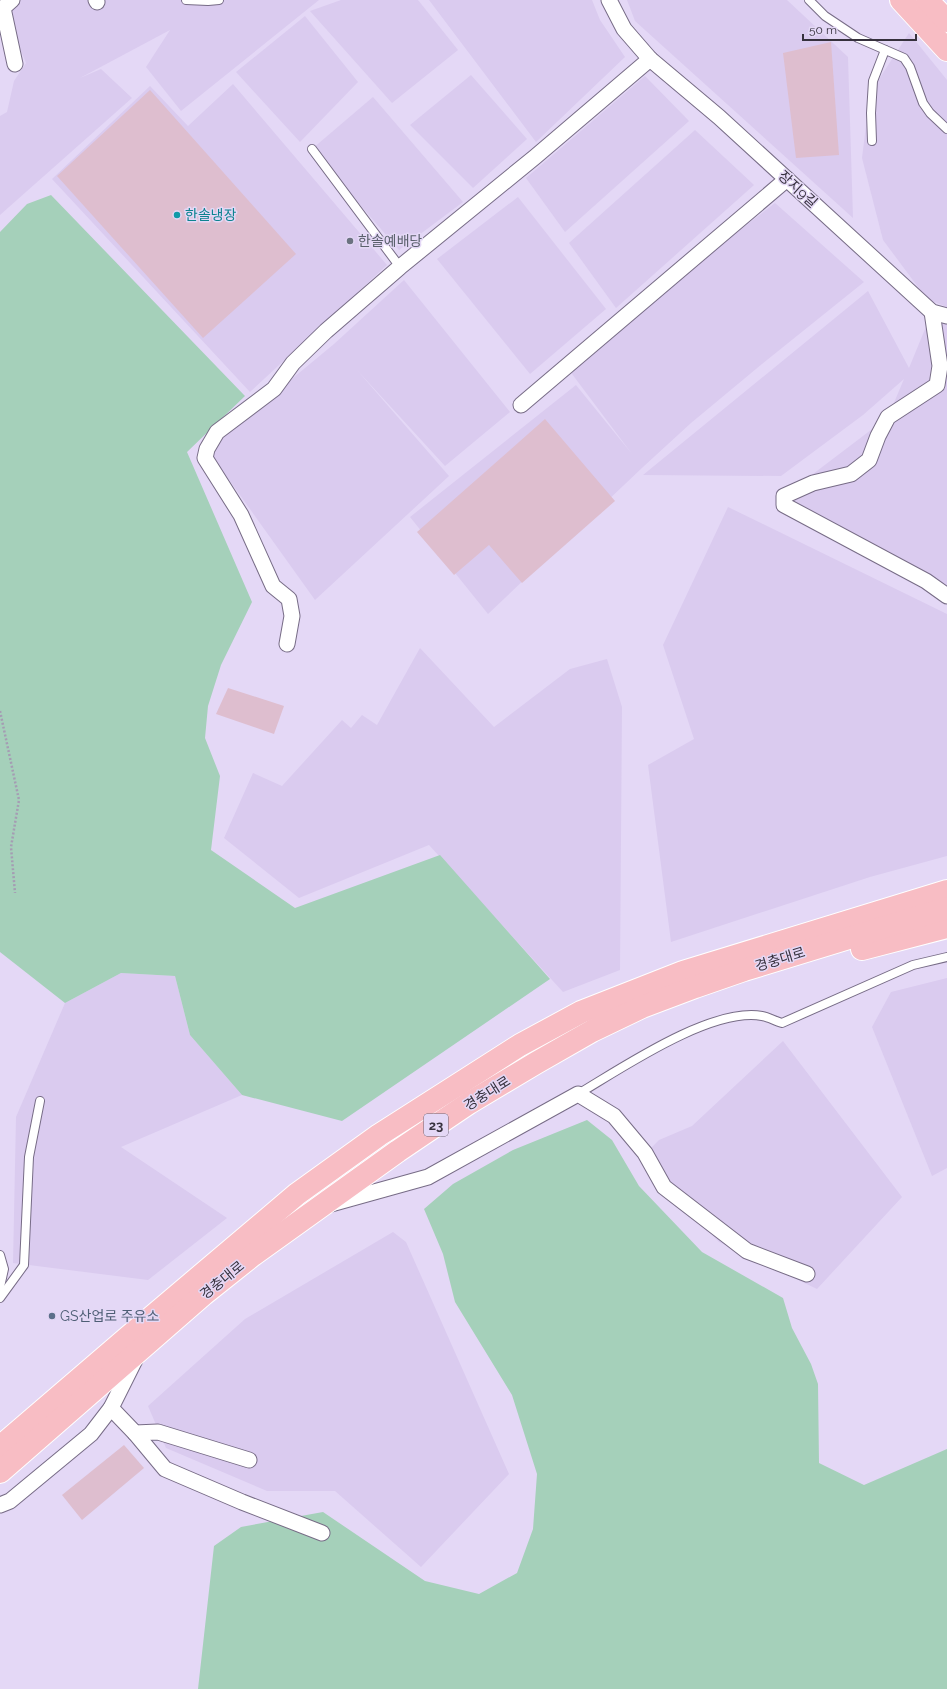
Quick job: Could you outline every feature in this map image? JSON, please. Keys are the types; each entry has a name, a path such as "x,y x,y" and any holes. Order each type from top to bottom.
{"main road":[{"path":"900,0 947,50"},
{"path":"927,0 947,21"},
{"name":"경충대로","path":"0,1447 128,1336 297,1194 379,1135 520,1045 581,1012 683,972 947,891"},
{"name":"경충대로","path":"0,1472 204,1294 317,1208 469,1103 592,1031 642,1008 744,970 947,908"},
{"path":"642,1008 947,927"}],"street":[{"path":"12,0 4,8 15,64"},
{"name":"장지9길","path":"609,0 624,29 650,59 719,117 932,312 947,316"},
{"path":"287,644 292,616 289,599 272,586 241,515 205,458 207,449 217,432 274,389 293,363 326,331 400,267 524,167 650,59"},
{"path":"521,405 788,179"},
{"path":"932,312 940,366 937,385 888,417 878,436 869,460 851,474 813,482 784,496 784,505 926,581 947,596"},
{"path":"317,1208 428,1177 578,1094 614,1116 645,1153 664,1187 747,1251 807,1274"},
{"path":"0,1505 10,1501 91,1434 110,1408 140,1351"},
{"path":"110,1408 136,1433 165,1469 242,1502 322,1533"},
{"path":"136,1433 158,1432 249,1460"}],"lane":[{"path":"186,0 219,0"},
{"path":"810,0 825,16 858,38 904,58 910,67 923,103 930,113 947,129"},
{"path":"872,141 871,113 873,82 885,50"},
{"path":"312,149 400,267"},
{"path":"578,1094 673,1039 707,1025 738,1016 762,1016 782,1023 913,965 947,957"},
{"path":"0,1298 24,1265 29,1157 40,1101"},
{"path":"0,1255 4,1269 0,1287"}],"path":[{"path":"0,711 19,800 11,847 15,893"}],"shaded area":[{"path":"12,0 319,0 181,111 146,67 170,30 80,78 101,69 132,98 0,215 0,116 7,112 14,81 26,63 3,8"},
{"path":"341,0 418,0 458,50 392,103 310,11"},
{"path":"429,0 592,0 600,20 625,57 536,142"},
{"path":"627,0 787,0 848,57 853,218 635,21"},
{"path":"305,16 358,82 300,142 236,72"},
{"path":"909,33 947,80 947,307 927,299 883,240 862,158 870,93"},
{"path":"471,75 527,139 473,188 410,125"},
{"path":"645,76 689,121 565,232 526,178"},
{"path":"233,84 387,265 250,392 52,179 150,86 188,126"},
{"path":"373,97 463,202 399,250 312,149"},
{"path":"695,130 754,185 616,308 569,243"},
{"path":"518,197 606,309 530,374 437,259"},
{"path":"775,203 864,282 691,423 488,614 410,517 576,385 632,454 569,370 688,270"},
{"path":"404,280 510,412 445,466 357,370 449,476 315,600 207,449 334,344"},
{"path":"868,291 909,368 932,312 947,316 947,594 784,496 888,417 904,379 863,415 781,476 643,475"},
{"path":"728,507 947,614 947,856 870,877 671,942 648,765 694,739 663,645"},
{"path":"420,648 494,727 570,669 607,659 622,707 620,970 563,992 429,845 299,898 224,838 253,773 282,786 342,720 351,728 362,715 377,725"},
{"path":"121,973 175,976 190,1035 242,1095 121,1147 227,1218 148,1280 13,1263 16,1117 65,1003"},
{"path":"947,978 947,1168 932,1176 872,1027 891,992"},
{"path":"783,1041 902,1197 817,1289 719,1242 639,1160 659,1140 692,1126"},
{"path":"393,1232 406,1242 509,1474 421,1567 335,1491 267,1491 166,1448 148,1406 245,1319"}],"green space":[{"path":"51,195 245,396 187,452 252,602 221,665 208,706 205,738 220,776 211,850 295,908 440,855 550,979 342,1121 242,1095 190,1035 175,976 121,973 65,1003 0,952 0,232 27,204"},
{"path":"587,1120 612,1140 639,1186 702,1252 783,1298 792,1328 811,1364 818,1384 819,1463 864,1485 947,1449 947,1689 198,1689 214,1546 241,1527 323,1512 425,1581 479,1594 517,1573 533,1529 537,1474 512,1395 455,1302 443,1254 424,1209 453,1184 513,1150"}],"building":[{"path":"831,42 839,155 796,158 783,53"},
{"name":"한솔냉장","path":"150,90 296,254 203,338 57,176"},
{"path":"545,419 615,501 522,583 489,545 454,575 417,532"},
{"path":"228,688 284,706 274,734 216,714"},
{"path":"124,1445 144,1468 82,1520 62,1495"}],"place":[{"name":"한솔냉장","path":"177,215"},
{"name":"한솔예배당","path":"350,241"},
{"name":"GS산업로 주유소","path":"52,1316"}]}
